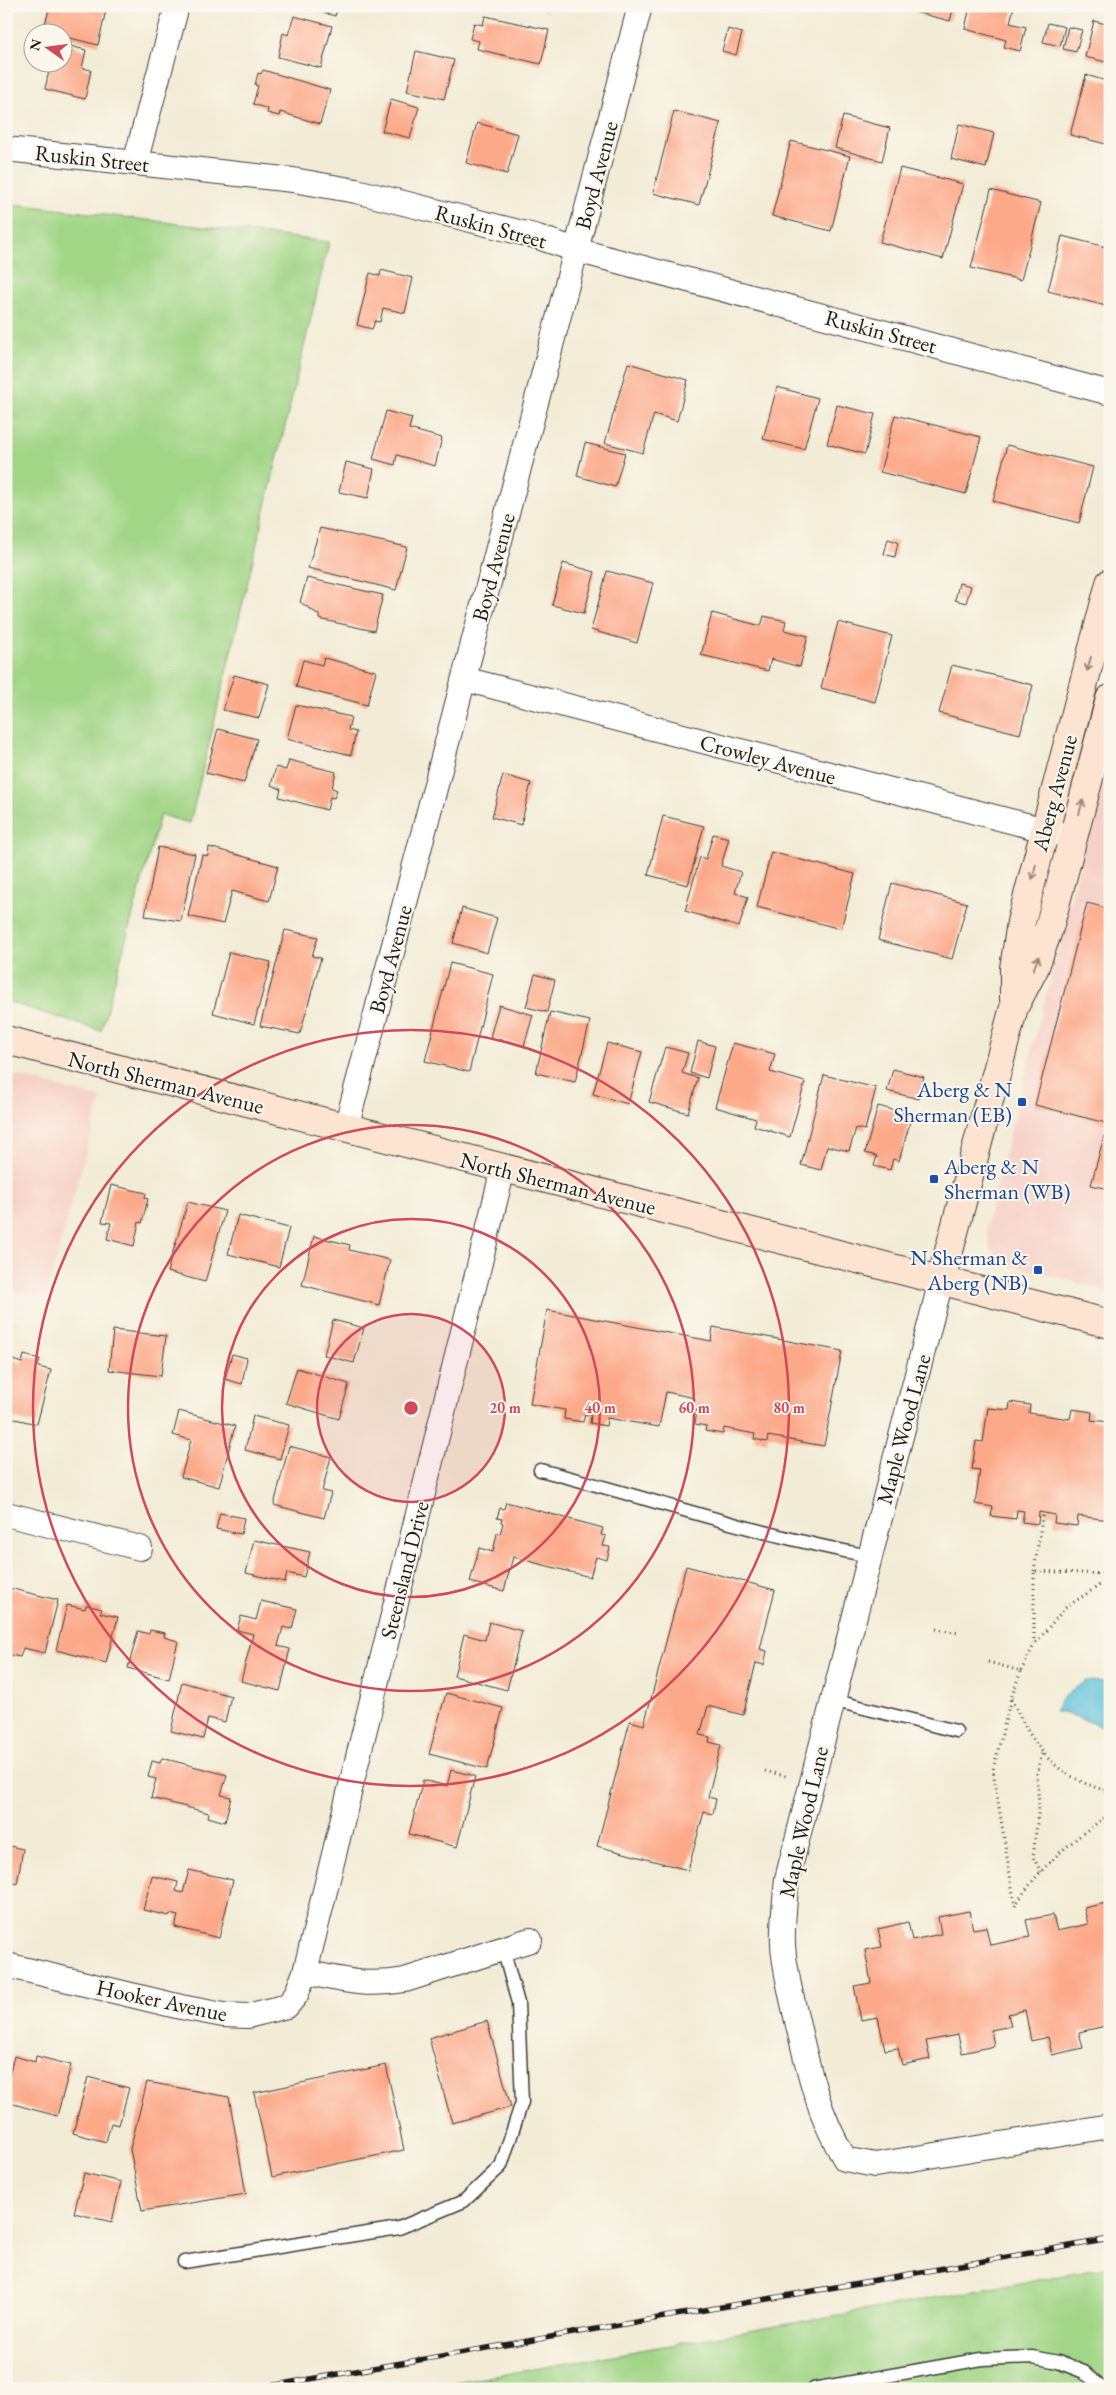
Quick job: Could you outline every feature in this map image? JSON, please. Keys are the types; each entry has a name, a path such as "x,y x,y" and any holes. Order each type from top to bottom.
{"street":[{"path":"135,163 177,6"},
{"name":"Boyd Avenue","path":"346,1128 640,6"},
{"name":"Ruskin Street","path":"6,149 293,180 356,191 538,237 576,250 1110,393"},
{"name":"Aberg Avenue","path":"1014,1007 1014,968 1022,922 1044,831 1110,583"},
{"name":"Crowley Avenue","path":"464,679 1073,838"},
{"name":"Aberg Avenue","path":"941,1281 1014,1007 1034,969 1049,928 1110,698"},
{"name":"North Sherman Avenue","path":"6,1040 1110,1324"},
{"name":"Steensland Drive","path":"305,1972 503,1169"},
{"name":"Maple Wood Lane","path":"941,1281 787,1879 783,1946 809,2076 830,2134 845,2159 875,2165 1110,2126"},
{"path":"6,1514 140,1548"},
{"path":"305,1972 358,1984 386,1983 405,1980 530,1940"},
{"name":"Hooker Avenue","path":"6,1965 181,2007 223,2015 248,2016 287,2006 296,1995 305,1972"}],"lane":[{"path":"540,1470 634,1494 700,1516 869,1556"},
{"path":"832,1700 956,1731"},
{"path":"184,2262 399,2228 464,2201 501,2166 522,2102 518,2003 503,1949"},
{"path":"813,2389 982,2359 1033,2357 1058,2362 1084,2372 1104,2389"}],"path":[{"path":"1034,1645 1034,1571 1044,1513"},
{"path":"1110,1527 1106,1574 1108,1581 1065,1608 1034,1645 1021,1671 1011,1698 993,1770 1015,1906 1041,1872 1072,1842 1110,1814"},
{"path":"1034,1571 1106,1574"},
{"path":"936,1628 959,1633"},
{"path":"988,1662 1021,1671"},
{"path":"1011,1698 1023,1722 1050,1762 1068,1776 1088,1786 1110,1792"},
{"path":"1041,1872 1034,1857 1039,1807 1037,1774 1042,1752"},
{"path":"765,1771 789,1776"}],"shaded area":[{"path":"1110,749 1110,1292 1004,1263 990,1248 986,1226"},
{"path":"6,1073 101,1098 45,1299 6,1288"}],"green space":[{"path":"6,203 329,242 190,823 160,815 101,1031 6,1001"},
{"path":"1110,2267 1110,2389 421,2389"}],"water":[{"path":"1085,1681 1110,1682 1110,1730 1064,1712 1054,1712 1063,1698"}],"building":[{"path":"50,6 107,6 98,45 72,38 72,22 46,22"},
{"path":"303,6 338,6 335,16"},
{"path":"532,6 547,6 546,11"},
{"path":"791,6 805,6 804,10"},
{"path":"892,6 954,6 950,21"},
{"path":"970,6 1014,6 1010,23 1026,27 1020,51 1004,47 1006,40 965,29"},
{"path":"294,16 332,26 321,68 278,57 283,33 288,35"},
{"path":"485,16 549,30 541,64 477,49 479,41 470,39 474,23 483,25"},
{"path":"1094,21 1110,25 1110,63 1085,57"},
{"path":"1048,23 1065,27 1060,46 1043,42"},
{"path":"1068,27 1082,30 1076,52 1063,49"},
{"path":"728,29 742,33 736,55 722,51"},
{"path":"72,46 86,50 82,68 91,70 85,99 45,89 49,72 72,72"},
{"path":"416,51 454,60 444,99 407,91"},
{"path":"263,70 330,90 320,124 280,112 279,116 267,113 268,109 253,104 258,86 255,85 258,73 261,74"},
{"path":"1086,75 1110,82 1110,145 1070,135"},
{"path":"391,99 419,107 410,138 382,131"},
{"path":"674,111 721,123 699,205 653,193"},
{"path":"843,116 890,128 882,161 835,148"},
{"path":"477,123 518,134 507,174 466,163"},
{"path":"959,124 994,133 986,168 951,159"},
{"path":"791,141 850,156 831,231 772,216"},
{"path":"900,168 963,184 943,259 880,242"},
{"path":"991,190 1041,203 1021,280 971,268"},
{"path":"1062,236 1110,248 1110,307 1048,291"},
{"path":"381,270 413,278 405,313 383,308 380,322 375,321 372,329 357,325 370,273 380,276"},
{"path":"628,363 688,380 677,421 654,414 643,453 605,443"},
{"path":"777,387 818,398 804,449 763,439"},
{"path":"837,405 875,414 865,454 827,444"},
{"path":"386,411 412,418 409,429 442,438 435,466 397,455 395,465 373,459"},
{"path":"895,415 981,437 966,494 880,472"},
{"path":"585,443 625,453 615,487 577,476"},
{"path":"1007,445 1093,467 1079,523 993,501"},
{"path":"346,462 374,469 368,498 339,492"},
{"path":"320,528 407,547 396,590 308,568"},
{"path":"888,539 898,542 895,557 884,554"},
{"path":"563,563 595,572 584,613 552,605"},
{"path":"607,571 653,583 637,643 591,630"},
{"path":"307,578 383,595 374,631 319,619 319,615 300,602"},
{"path":"959,583 971,586 966,603 955,600"},
{"path":"712,613 761,626 764,616 786,621 784,630 808,636 800,667 771,659 768,671 701,655"},
{"path":"838,622 892,636 875,702 821,688"},
{"path":"324,658 376,671 367,705 296,687 303,660 322,665"},
{"path":"952,665 1033,685 1020,734 939,713"},
{"path":"234,675 269,684 259,718 223,710"},
{"path":"296,705 351,717 348,730 356,732 351,755 287,739"},
{"path":"218,729 257,739 244,783 206,773"},
{"path":"289,760 336,772 332,788 337,790 334,798 330,797 327,810 279,797 281,789 271,785 276,767 286,770"},
{"path":"503,775 531,783 521,825 492,817"},
{"path":"663,816 704,826 688,885 648,875"},
{"path":"713,834 729,838 721,866 741,872 735,893 748,897 739,927 685,911 700,857 706,859"},
{"path":"158,847 195,854 181,921 145,916"},
{"path":"209,847 278,866 269,901 232,891 223,924 188,916 202,855 208,856"},
{"path":"771,852 855,874 841,929 757,907"},
{"path":"892,883 967,903 952,959 878,940"},
{"path":"1087,903 1110,909 1110,1124 1035,1105"},
{"path":"462,908 497,918 487,953 453,943"},
{"path":"285,930 318,937 312,956 321,958 300,1034 260,1026"},
{"path":"229,952 271,962 254,1024 213,1013"},
{"path":"450,963 493,974 469,1072 425,1061"},
{"path":"535,974 555,980 547,1012 526,1007"},
{"path":"499,1005 533,1015 524,1046 490,1037"},
{"path":"550,1012 590,1021 575,1082 536,1073"},
{"path":"698,1041 715,1046 707,1078 690,1073"},
{"path":"607,1043 642,1052 628,1104 593,1094"},
{"path":"733,1043 775,1054 770,1072 805,1082 790,1137 754,1126 756,1119 715,1107"},
{"path":"665,1047 688,1053 682,1073 698,1078 688,1113 649,1102"},
{"path":"893,1069 924,1077 919,1099 887,1091"},
{"path":"824,1075 876,1088 865,1130 856,1128 849,1151 827,1146 821,1170 801,1165"},
{"path":"878,1106 912,1115 899,1161 893,1159 890,1170 874,1166 877,1156 865,1153"},
{"path":"1104,1136 1110,1138 1110,1189 1091,1185"},
{"path":"111,1185 146,1193 145,1198 148,1199 142,1223 139,1222 134,1246 107,1239 111,1223 102,1222"},
{"path":"188,1202 225,1211 205,1282 167,1272"},
{"path":"238,1215 289,1228 279,1267 228,1254"},
{"path":"314,1236 350,1245 349,1250 390,1260 379,1305 302,1285"},
{"path":"547,1310 711,1341 713,1327 842,1351 824,1446 768,1436 767,1442 754,1439 755,1434 724,1428 723,1434 705,1431 706,1426 695,1424 697,1410 692,1409 695,1398 666,1392 659,1427 607,1418 606,1426 590,1423 591,1415 585,1414 583,1422 564,1419 565,1410 530,1404"},
{"path":"333,1320 364,1328 354,1363 324,1355"},
{"path":"113,1330 166,1336 161,1376 109,1370"},
{"path":"232,1354 247,1358 242,1384 225,1379"},
{"path":"24,1355 40,1359 38,1367 51,1370 37,1424 6,1417 6,1358 22,1363"},
{"path":"297,1368 349,1384 339,1419 286,1403"},
{"path":"1010,1402 1030,1405 1029,1413 1070,1419 1072,1409 1092,1412 1091,1420 1110,1422 1110,1520 1078,1516 1077,1526 1054,1523 1055,1515 1039,1512 1038,1524 1022,1522 1024,1511 1017,1510 1016,1519 991,1516 993,1507 975,1504 980,1470 972,1469 976,1441 983,1442 988,1408 1009,1410"},
{"path":"179,1411 235,1426 219,1487 181,1477 191,1440 173,1435"},
{"path":"253,1416 289,1425 280,1459 245,1450"},
{"path":"289,1446 331,1457 322,1491 331,1493 324,1518 274,1505"},
{"path":"506,1502 603,1528 601,1535 606,1536 603,1546 610,1547 607,1560 596,1557 590,1577 513,1557 504,1591 470,1582 479,1548 493,1552 497,1533 500,1534 503,1523 501,1522 502,1519 497,1518 500,1508 504,1509"},
{"path":"220,1513 244,1518 241,1534 216,1529"},
{"path":"254,1540 310,1552 304,1577 287,1573 285,1582 246,1573"},
{"path":"686,1566 775,1590 760,1649 767,1651 764,1665 756,1663 743,1715 708,1706 700,1735 710,1737 709,1742 721,1745 708,1797 716,1799 713,1814 704,1812 688,1870 597,1846 630,1721 644,1725"},
{"path":"9,1588 58,1600 45,1653 23,1648 20,1657 6,1654 6,1601"},
{"path":"261,1601 297,1609 292,1629 283,1627 278,1646 290,1649 280,1691 241,1681 253,1634 237,1630 241,1616 256,1620"},
{"path":"67,1605 85,1609 86,1605 102,1609 100,1613 118,1617 106,1663 56,1650"},
{"path":"489,1622 522,1631 507,1690 454,1676 464,1634 485,1640"},
{"path":"150,1630 165,1633 164,1637 178,1641 169,1679 128,1668 138,1631 149,1634"},
{"path":"182,1682 231,1696 225,1722 208,1718 203,1739 171,1731"},
{"path":"446,1693 503,1708 487,1769 429,1754"},
{"path":"162,1758 227,1775 221,1795 231,1797 225,1822 208,1817 209,1813 151,1798 156,1779 148,1777 152,1761 160,1763"},
{"path":"451,1770 475,1776 457,1847 409,1834 423,1780 447,1786"},
{"path":"6,1845 23,1849 17,1884 12,1882 12,1885 6,1884"},
{"path":"189,1870 233,1880 219,1938 175,1927 178,1916 170,1914 169,1916 143,1910 152,1876 178,1882 176,1891 183,1893"},
{"path":"1110,1902 1110,2025 1079,2032 1083,2048 1052,2055 1048,2037 1031,2041 1025,2010 1008,2014 1011,2026 991,2030 994,2046 962,2053 958,2035 926,2041 930,2059 902,2065 898,2048 885,2050 878,2017 861,2020 854,1986 871,1983 865,1950 882,1947 878,1929 908,1922 912,1940 941,1934 938,1917 969,1911 973,1929 986,1927 990,1945 1030,1937 1026,1920 1053,1915 1057,1931 1088,1924 1084,1908"},
{"path":"487,2021 511,2107 452,2123 429,2038"},
{"path":"14,2056 35,2062 36,2056 71,2065 57,2116 6,2102 6,2087"},
{"path":"386,2065 404,2150 272,2177 254,2093"},
{"path":"88,2077 129,2088 119,2125 111,2123 106,2142 73,2133"},
{"path":"147,2082 229,2097 246,2194 142,2211 130,2149"},
{"path":"84,2173 121,2182 112,2222 74,2213"}],"railway":[{"path":"253,2389 1110,2239"}],"place":[{"name":"Aberg & N Sherman (EB)","path":"1022,1102"},
{"name":"Aberg & N Sherman (WB)","path":"934,1179"},
{"name":"N Sherman & Aberg (NB)","path":"1038,1270"}]}
